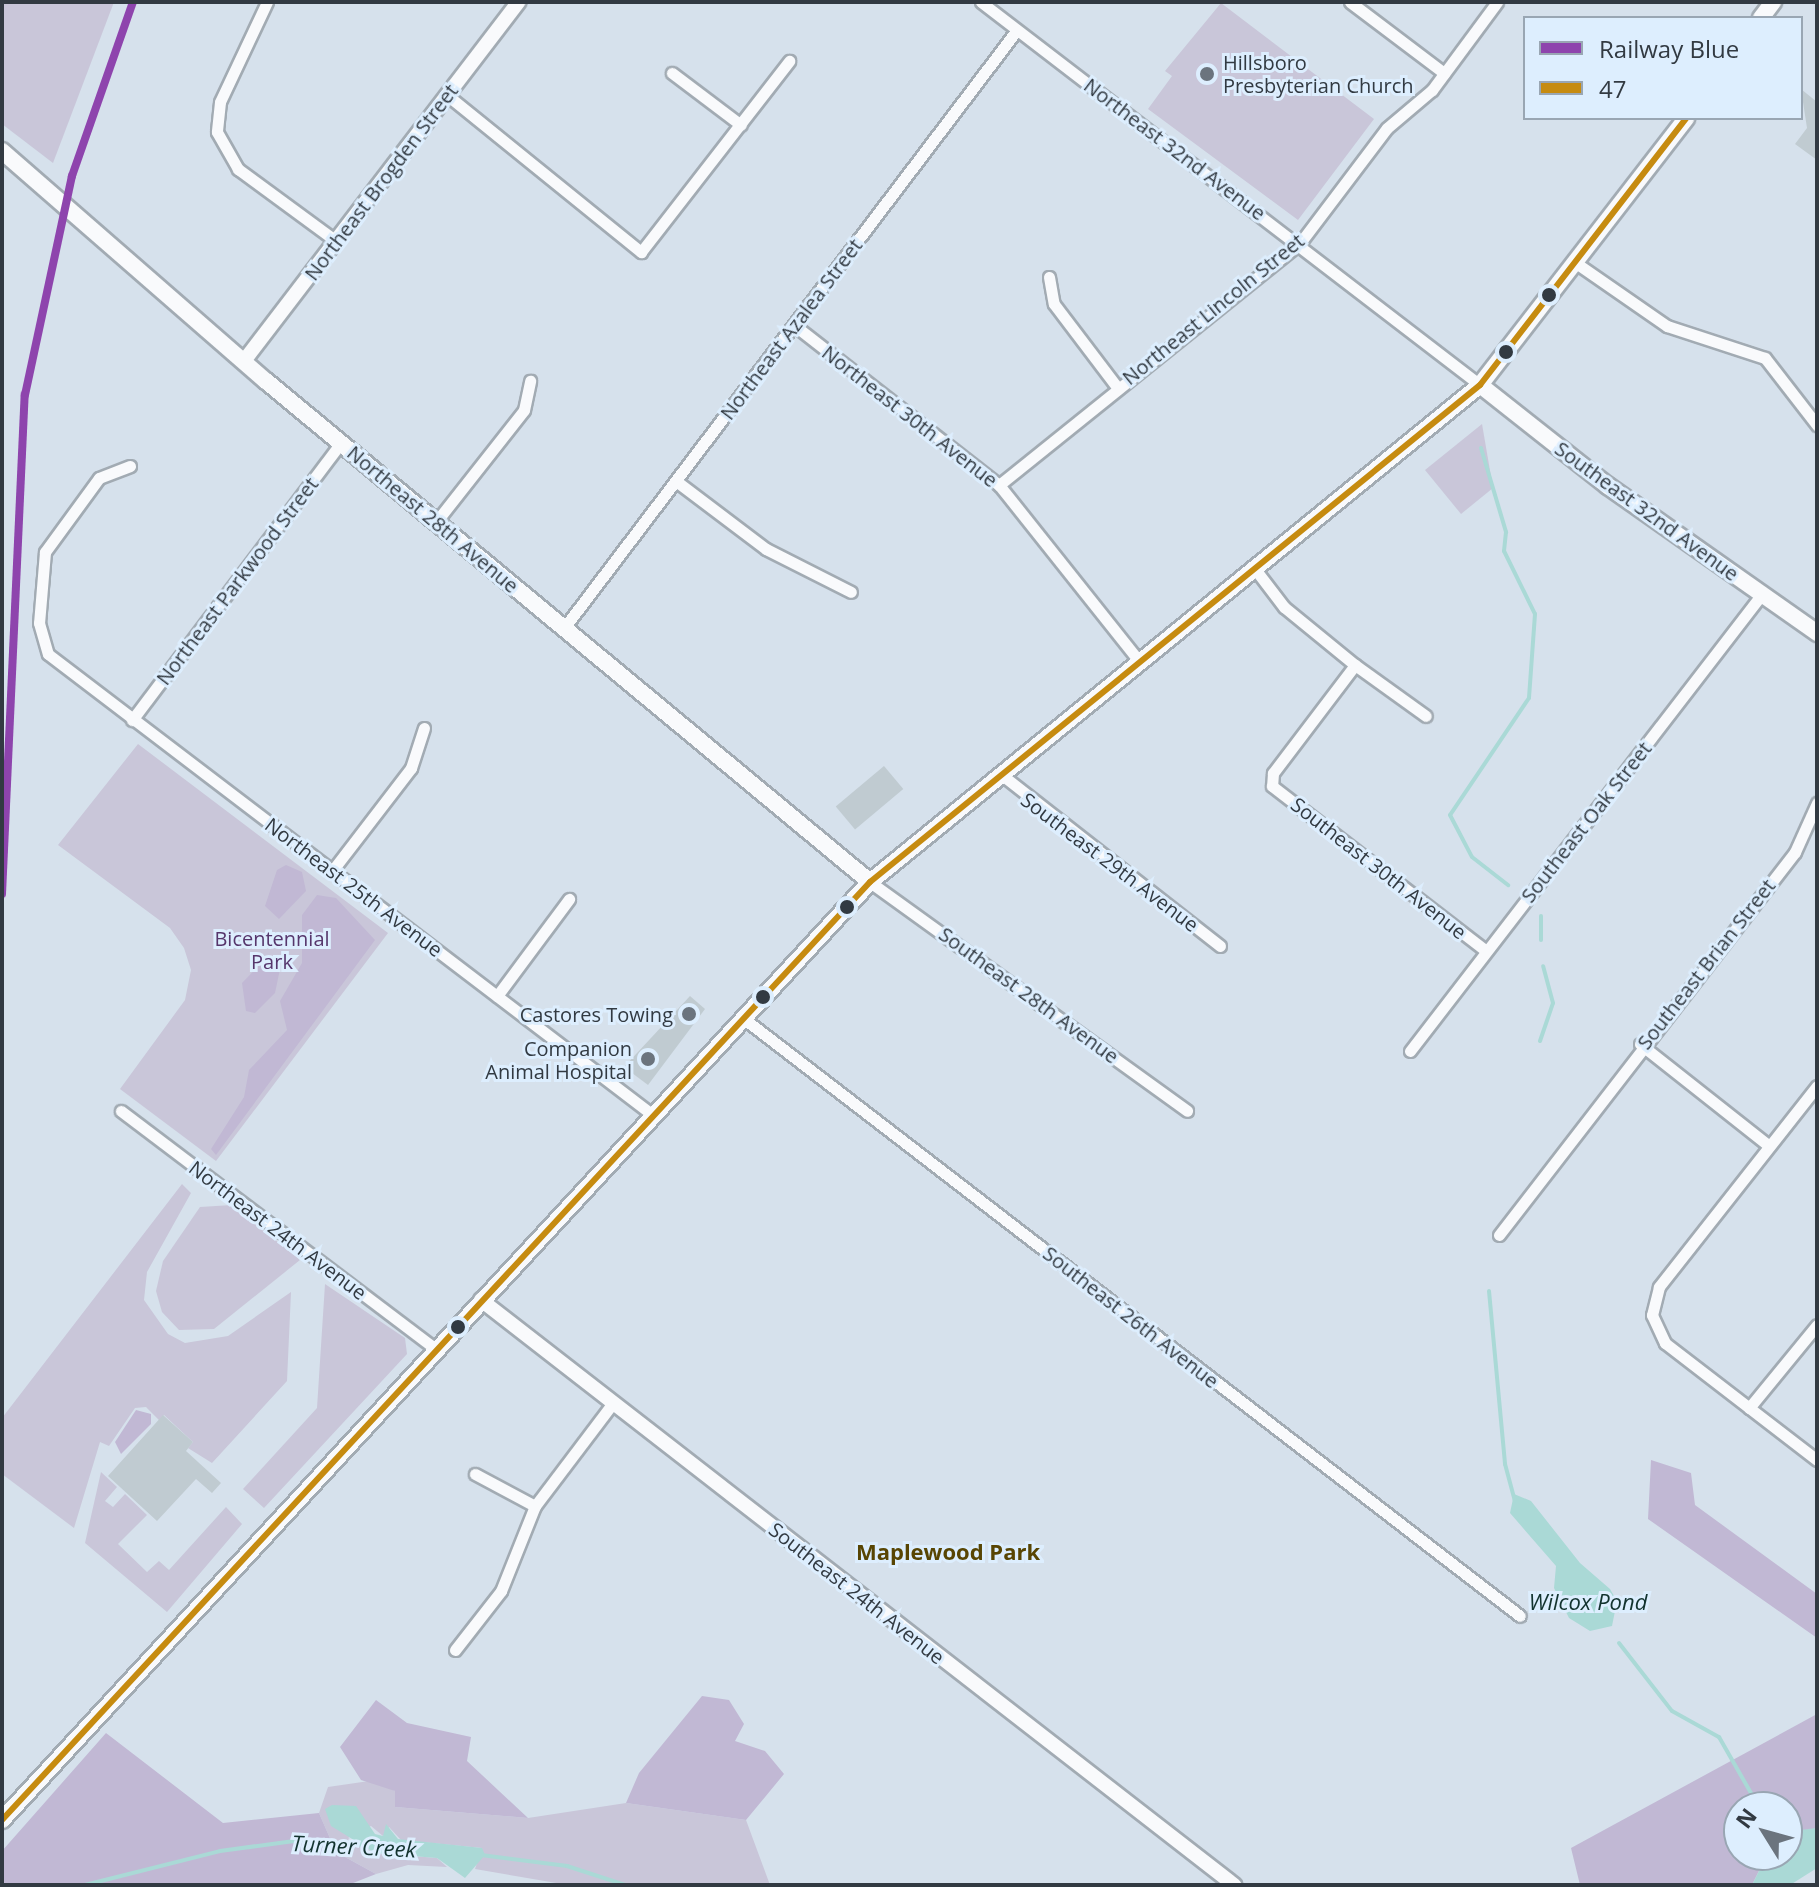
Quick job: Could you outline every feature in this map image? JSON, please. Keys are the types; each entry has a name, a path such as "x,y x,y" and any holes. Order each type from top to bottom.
{"main road":[{"path":"2,1820 870,882 1480,385 1684,120"},
{"name":"Northeast 28th Avenue","path":"2,151 341,443 870,882"},
{"name":"Southeast 32nd Avenue","path":"1480,385 1817,633"}],"street":[{"path":"267,2 220,102 217,132 238,169 336,241"},
{"name":"Northeast Brogden Street","path":"244,361 518,2"},
{"name":"Northeast 32nd Avenue","path":"981,2 1300,243 1480,385"},
{"path":"1350,2 1444,73"},
{"name":"Northeast Lincoln Street","path":"999,485 1117,387 1300,243 1387,128 1444,73 1497,2"},
{"name":"Northeast Azalea Street","path":"564,628 1017,30"},
{"path":"447,95 641,252 789,61"},
{"path":"672,73 741,125"},
{"path":"1576,263 1667,326 1765,358 1817,425"},
{"path":"1049,277 1054,304 1117,387"},
{"name":"Northeast 30th Avenue","path":"794,325 999,485 1140,662"},
{"path":"436,522 524,410 530,381"},
{"name":"Northeast Parkwood Street","path":"132,720 341,443"},
{"name":"Northeast 25th Avenue","path":"130,466 99,478 45,552 39,623 53,660 653,1115"},
{"path":"676,481 766,549 851,592"},
{"path":"1255,569 1284,607 1355,665 1426,716"},
{"name":"Southeast Oak Street","path":"1410,1051 1762,594"},
{"name":"Southeast 30th Avenue","path":"1355,665 1273,773 1272,786 1486,951"},
{"path":"332,871 411,768 424,728"},
{"name":"Southeast 29th Avenue","path":"1002,775 1220,946"},
{"name":"Southeast Brian Street","path":"1499,1235 1603,1110 1640,1044 1795,852 1817,803"},
{"name":"Southeast 28th Avenue","path":"870,882 1187,1111"},
{"path":"497,996 569,899"},
{"name":"Southeast 26th Avenue","path":"743,1018 1520,1616"},
{"path":"1640,1044 1769,1146"},
{"path":"1817,1086 1659,1287 1652,1315 1665,1343 1817,1460"},
{"name":"Northeast 24th Avenue","path":"121,1111 436,1349"},
{"name":"Southeast 24th Avenue","path":"481,1300 1234,1885"},
{"path":"1749,1408 1817,1325"},
{"path":"455,1650 501,1591 535,1506 613,1403"},
{"path":"475,1474 535,1506"}],"green space":[{"path":"2,2 114,2 53,163 2,124"},
{"name":"Hillsboro Presbyterian Church","path":"1221,3 1374,119 1298,220 1148,109 1172,76 1165,71"},
{"path":"1482,424 1493,488 1461,514 1425,470"},
{"name":"Bicentennial Park","path":"138,744 388,933 216,1161 120,1089 185,1000 191,970 184,948 170,928 58,845"},
{"path":"182,1184 191,1193 147,1272 144,1300 168,1334 185,1343 228,1336 291,1292 287,1381 212,1463 188,1448 193,1442 164,1415 159,1420 146,1407 135,1408 109,1446 100,1442 74,1528 2,1474 2,1418"},
{"path":"232,1205 300,1260 214,1329 179,1330 162,1312 156,1291 163,1261 200,1207"},
{"path":"325,1284 405,1338 407,1354 264,1508 243,1489 317,1408"},
{"path":"101,1472 117,1487 105,1501 113,1507 125,1494 147,1515 118,1544 147,1572 159,1561 169,1570 226,1507 242,1524 167,1612 85,1543"},
{"path":"376,1780 395,1791 395,1807 528,1818 626,1803 746,1820 770,1885 568,1885 475,1869 482,1848 401,1840 389,1827 383,1836 371,1826 348,1838 375,1853 437,1858 447,1867 408,1865 376,1874 336,1852 319,1813 328,1787"}],"shaded area":[{"path":"286,865 302,872 306,891 279,919 265,906 277,870"},
{"path":"317,895 336,898 375,940 216,1155 211,1149 244,1097 249,1070 287,1030 280,1001 302,963 302,915"},
{"path":"268,956 280,969 275,993 255,1013 246,1011 242,983"},
{"path":"136,1410 151,1414 151,1424 121,1454 115,1442"},
{"path":"1651,1460 1691,1473 1695,1505 1817,1594 1817,1638 1648,1519"},
{"path":"702,1696 729,1700 744,1724 735,1741 765,1751 784,1774 746,1820 626,1803 639,1773"},
{"path":"376,1700 407,1723 471,1737 467,1761 528,1818 395,1807 395,1791 361,1780 340,1747"},
{"path":"1817,1714 1817,1828 1803,1832 1803,1791 1723,1791 1723,1871 1759,1871 1752,1885 1580,1885 1571,1848"},
{"path":"106,1733 223,1823 319,1813 336,1852 376,1874 348,1885 2,1885 2,1851"}],"water":[{"name":"Wilcox Pond","path":"1514,1494 1531,1501 1580,1563 1610,1589 1617,1601 1612,1626 1590,1631 1569,1618 1554,1588 1556,1566 1510,1513"},
{"path":"332,1805 356,1806 375,1834 383,1836 386,1824 398,1839 482,1848 485,1855 465,1878 437,1858 375,1853 331,1826 325,1809"},
{"path":"1817,1828 1817,1868 1790,1885 1752,1885 1759,1871 1803,1871 1803,1830"}],"building":[{"path":"1803,91 1817,102 1817,160 1795,144 1807,128"},
{"path":"884,766 903,789 855,829 836,806"},
{"path":"690,996 705,1009 648,1085 624,1067"},
{"path":"163,1415 193,1442 186,1451 221,1483 212,1493 196,1479 157,1521 108,1476"}],"waterway":[{"path":"1481,448 1506,532 1504,551 1535,614 1529,698 1450,815 1472,857 1508,885"},
{"path":"1541,916 1541,940"},
{"path":"1540,1041 1553,1003 1543,966"},
{"path":"1489,1291 1505,1464 1515,1501"},
{"path":"1619,1643 1672,1711 1719,1737 1750,1791"},
{"name":"Turner Creek","path":"85,1885 220,1851 301,1840 365,1845"},
{"name":"Turner Creek","path":"481,1855 567,1866 625,1885"}],"rail line":[{"name":"Blue","path":"2,894 25,395 72,176 133,2"}],"transit line":[{"name":"47","path":"2,1820 870,882 1480,385 1684,120"}],"place":[{"name":"Hillsboro Presbyterian Church","path":"1207,74"},
{"name":"Castores Towing","path":"689,1014"},
{"name":"Companion Animal Hospital","path":"648,1059"}],"district":[{"name":"Maplewood Park","path":"948,1552"}]}
